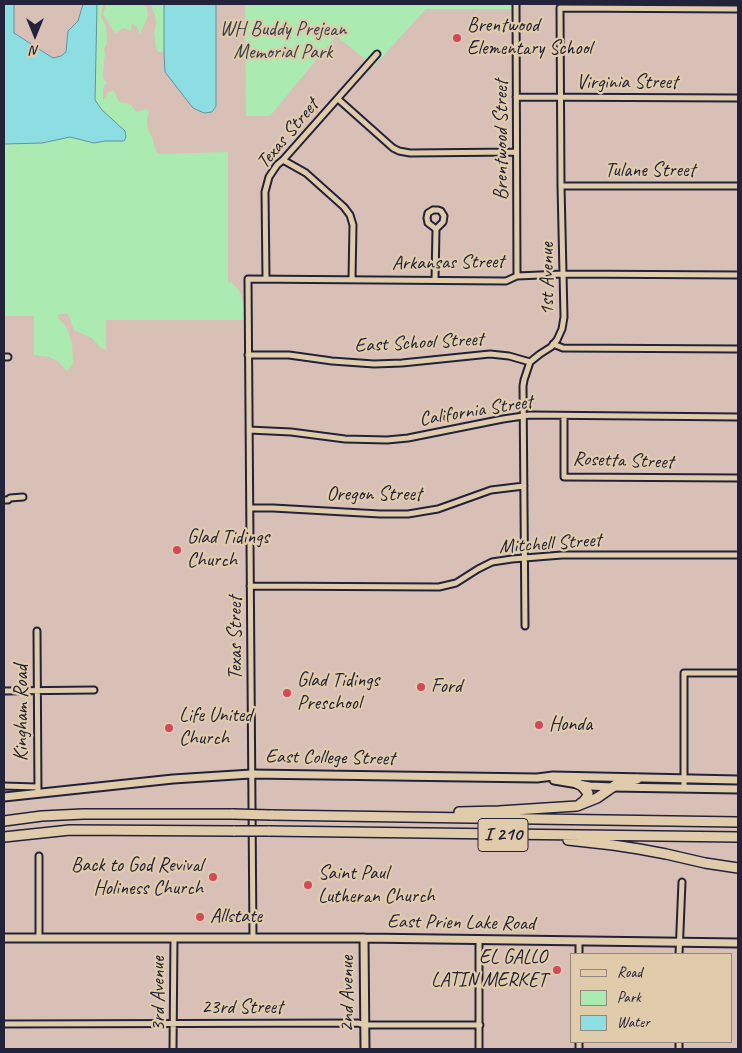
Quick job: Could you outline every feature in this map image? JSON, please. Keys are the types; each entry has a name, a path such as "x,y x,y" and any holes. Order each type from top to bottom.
{"highway":[{"path":"380,817 422,813 578,806 597,798 617,784 637,778"},
{"path":"576,783 582,786 588,793 584,801 578,806"},
{"name":"I 210","path":"4,821 42,816 83,814 233,814 738,822"},
{"name":"I 210","path":"4,837 70,830 738,837"},
{"path":"513,835 613,845 666,854 738,872"},
{"path":"704,863 738,868"}],"street":[{"name":"Brentwood Street","path":"516,4 517,276"},
{"name":"1st Avenue","path":"530,362 553,344 560,334 564,323 560,8 738,8"},
{"name":"Texas Street","path":"266,278 265,192 272,171 377,54"},
{"name":"Virginia Street","path":"516,97 738,98"},
{"path":"338,98 393,148 399,151 410,153 516,152"},
{"path":"283,160 306,173 344,207 350,215 353,225 352,279"},
{"name":"Tulane Street","path":"562,186 738,186"},
{"path":"435,280 436,229"},
{"name":"Arkansas Street","path":"248,279 506,280 517,276 563,274 738,275"},
{"name":"Texas Street","path":"248,279 253,937"},
{"path":"553,344 562,348 738,349"},
{"name":"East School Street","path":"248,355 289,355 374,364 416,362 490,354 509,356 530,362"},
{"path":"525,626 523,386 530,362"},
{"name":"California Street","path":"249,430 291,432 345,439 387,440 425,435 524,416 738,417"},
{"name":"Rosetta Street","path":"564,416 564,477 738,478"},
{"name":"Oregon Street","path":"250,508 408,514 438,509 490,490 524,486"},
{"path":"4,500 23,497"},
{"name":"Mitchell Street","path":"250,586 439,588 456,583 492,562 505,559 562,555 738,555"},
{"name":"Kingham Road","path":"37,631 38,790"},
{"path":"684,788 684,673 738,673"},
{"path":"4,691 94,690"},
{"name":"East College Street","path":"4,797 38,790 252,774 536,778 612,787 738,789"},
{"name":"East College Street","path":"536,778 553,776 738,780"},
{"path":"4,786 38,790"},
{"path":"39,856 39,938"},
{"path":"679,953 682,882"},
{"name":"East Prien Lake Road","path":"4,938 253,937 738,943"},
{"name":"3rd Avenue","path":"173,1049 174,938"},
{"name":"2nd Avenue","path":"364,938 365,1049"},
{"path":"479,939 479,1049"},
{"path":"579,941 579,953"},
{"name":"23rd Street","path":"4,1024 358,1023 365,1025 480,1025"}],"green space":[{"path":"97,4 103,4 101,17 106,26 107,40 104,48 103,79 107,83 103,88 103,99 106,98 110,91 114,91 119,102 128,103 137,112 146,109 149,111 147,125 157,154 228,152 228,282 238,289 245,313 244,320 106,320 106,350 101,348 92,338 74,330 68,314 60,314 58,318 67,328 72,344 73,361 67,371 58,361 49,357 34,355 34,316 4,316 4,144 42,143 70,137 94,143 105,141 125,131 102,110 95,100"},
{"path":"103,4 143,4 147,8 148,16 140,34 137,27 132,23 131,31 123,28 117,33 114,32 103,14 106,5"},
{"path":"150,4 164,4 164,52 158,52 156,47 154,34 155,15"},
{"name":"WH Buddy Prejean Memorial Park","path":"245,4 514,4 514,9 426,9 374,66 336,36 270,116 246,116"}],"water":[{"path":"4,4 14,4 14,33 53,58 61,56 66,52 68,31 78,21 83,4 97,4 95,100 102,110 125,131 126,137 124,141 94,143 70,137 42,143 4,144"},
{"path":"164,4 216,4 216,106 212,112 204,113 193,108 165,72"}],"place":[{"name":"Brentwood Elementary School","path":"457,38"},
{"name":"Glad Tidings Church","path":"177,550"},
{"name":"Ford","path":"421,687"},
{"name":"Glad Tidings Preschool","path":"287,693"},
{"name":"Honda","path":"539,725"},
{"name":"Life United Church","path":"169,728"},
{"name":"Back to God Revival Holiness Church","path":"213,877"},
{"name":"Saint Paul Lutheran Church","path":"308,885"},
{"name":"Allstate","path":"200,917"},
{"name":"EL GALLO LATIN MERKET","path":"557,970"}]}
